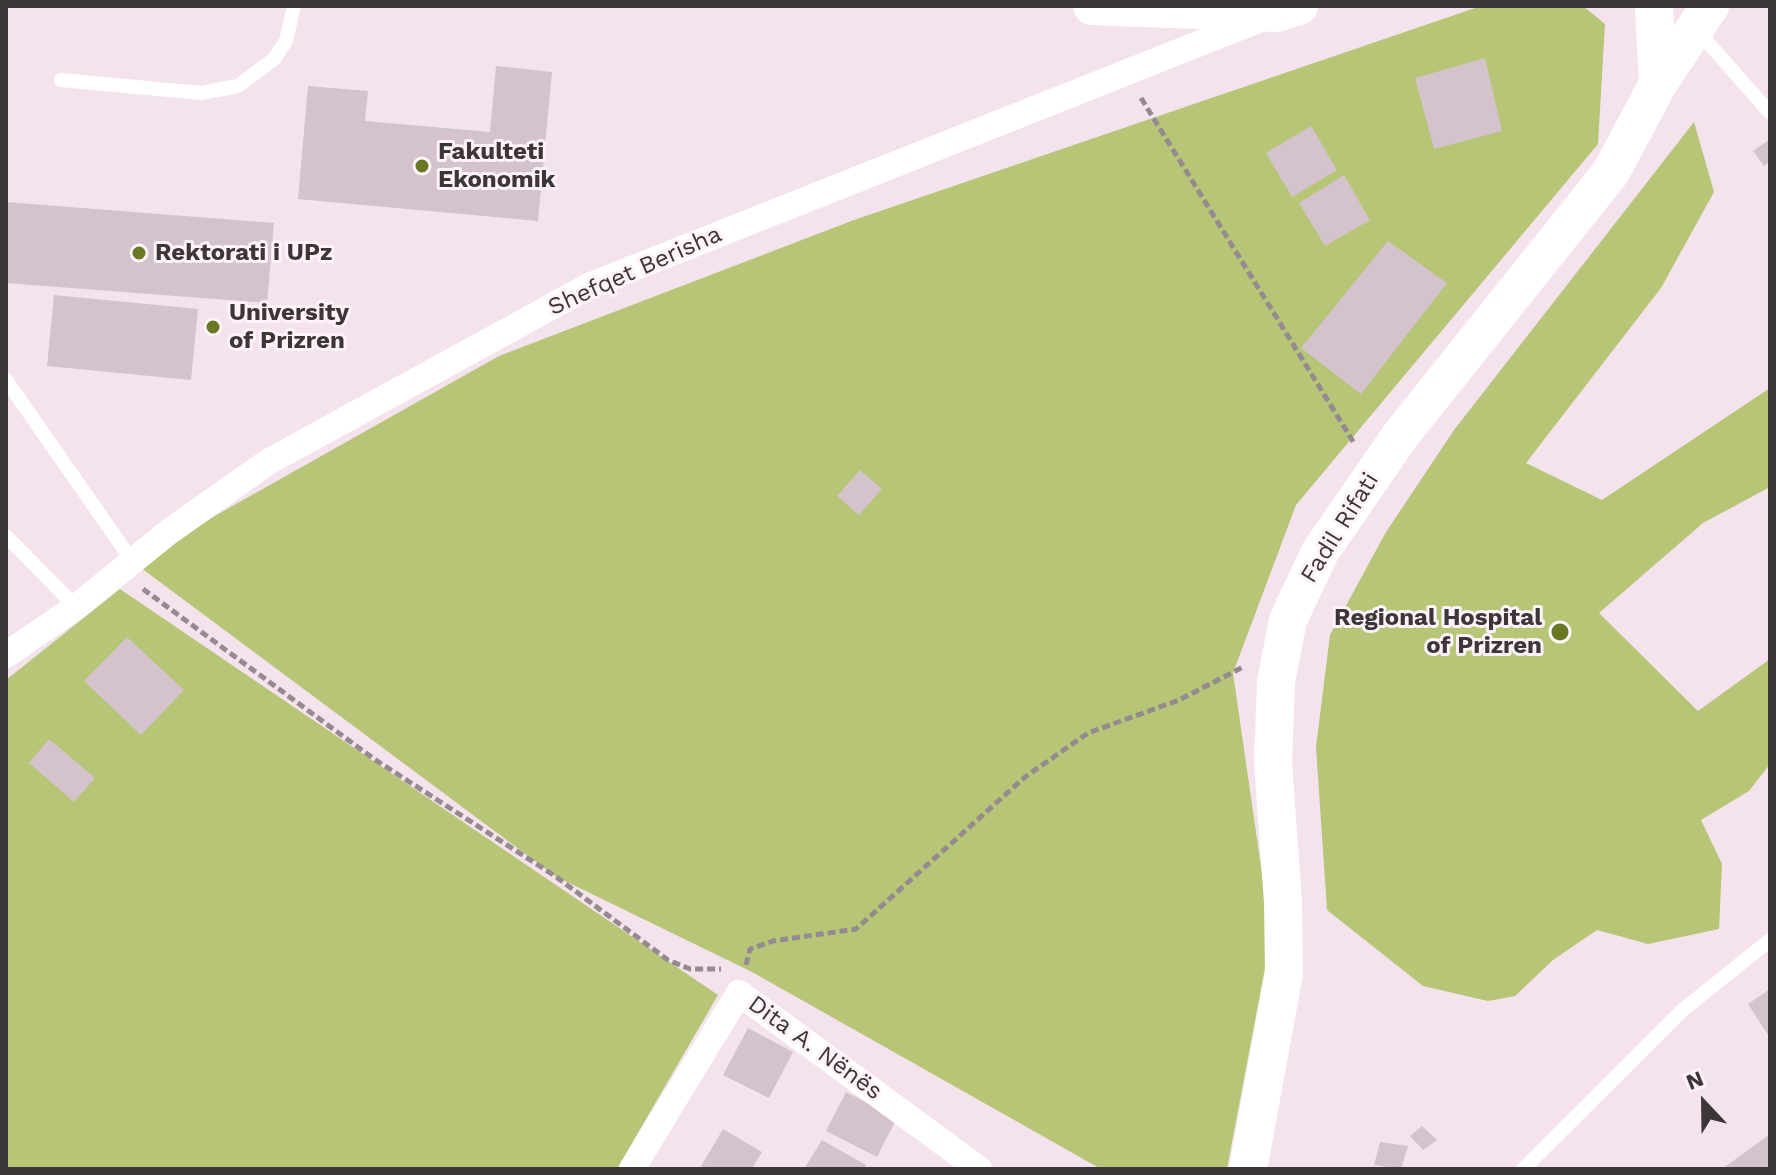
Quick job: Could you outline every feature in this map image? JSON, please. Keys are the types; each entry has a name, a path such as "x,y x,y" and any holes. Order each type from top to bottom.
{"street":[{"path":"1092,6 1288,9"},
{"path":"1652,98 1654,6"},
{"name":"Shefqet Berisha","path":"6,655 76,607 268,462 591,285 1288,9"},
{"name":"Fadil Rifati","path":"1248,1169 1284,973 1283,902 1273,763 1276,682 1288,620 1320,552 1373,475 1472,342 1611,172 1652,98 1704,18"},
{"name":"Dita A. Nënës","path":"632,1169 739,993 979,1169"}],"lane":[{"path":"61,80 201,93 238,86 274,59 286,41 294,6"},
{"path":"1704,18 1770,113"},
{"path":"6,380 127,566"},
{"path":"6,536 76,607"},
{"path":"1523,1169 1684,1009 1770,940"}],"path":[{"path":"1126,73 1373,475"},
{"path":"127,566 207,639 374,759 555,876 668,960 690,969 726,969 739,993"},
{"path":"739,993 750,949 773,941 856,929 1025,777 1088,733 1179,700 1282,646"}],"green space":[{"path":"1481,6 1583,6 1605,24 1598,144 1296,505 1233,673 1271,936 1227,1169 1101,1169 752,972 555,876 133,562 499,356 854,220"},
{"path":"1694,122 1714,192 1661,288 1526,463 1602,500 1770,388 1770,487 1703,523 1599,613 1698,711 1770,659 1770,764 1749,791 1701,820 1722,864 1719,929 1648,944 1597,930 1553,960 1515,996 1488,1001 1423,986 1327,910 1316,747 1330,635 1386,532 1454,430"},
{"path":"120,589 718,995 617,1169 6,1169 6,680"}],"building":[{"path":"1485,58 1502,131 1434,149 1415,78"},
{"name":"Fakulteti Ekonomik","path":"496,66 552,72 538,221 298,199 308,86 368,91 365,121 490,132"},
{"path":"1311,126 1337,170 1292,197 1266,153"},
{"path":"1770,139 1770,161 1764,166 1753,151"},
{"path":"1344,175 1370,220 1325,246 1299,203"},
{"name":"Rektorati i UPz","path":"6,202 274,223 267,303 6,283"},
{"path":"1388,241 1447,283 1361,394 1301,348"},
{"path":"54,295 198,309 191,380 47,366"},
{"path":"860,470 882,489 859,515 837,496"},
{"path":"127,637 184,690 141,735 84,681"},
{"path":"49,739 95,778 74,802 29,763"},
{"path":"1770,989 1770,1038 1748,1004"},
{"path":"748,1028 793,1052 769,1098 723,1075"},
{"path":"846,1092 897,1118 877,1157 826,1131"},
{"path":"1422,1126 1437,1140 1423,1150 1410,1136"},
{"path":"723,1129 762,1152 752,1169 700,1168"},
{"path":"1770,1134 1770,1169 1722,1169"},
{"path":"822,1140 866,1165 864,1169 804,1169"},
{"path":"1380,1142 1408,1146 1401,1169 1374,1165"}],"place":[{"name":"Fakulteti Ekonomik","path":"422,166"},
{"name":"Rektorati i UPz","path":"139,253"},
{"name":"University of Prizren","path":"213,327"},
{"name":"Regional Hospital of Prizren","path":"1560,632"}]}
